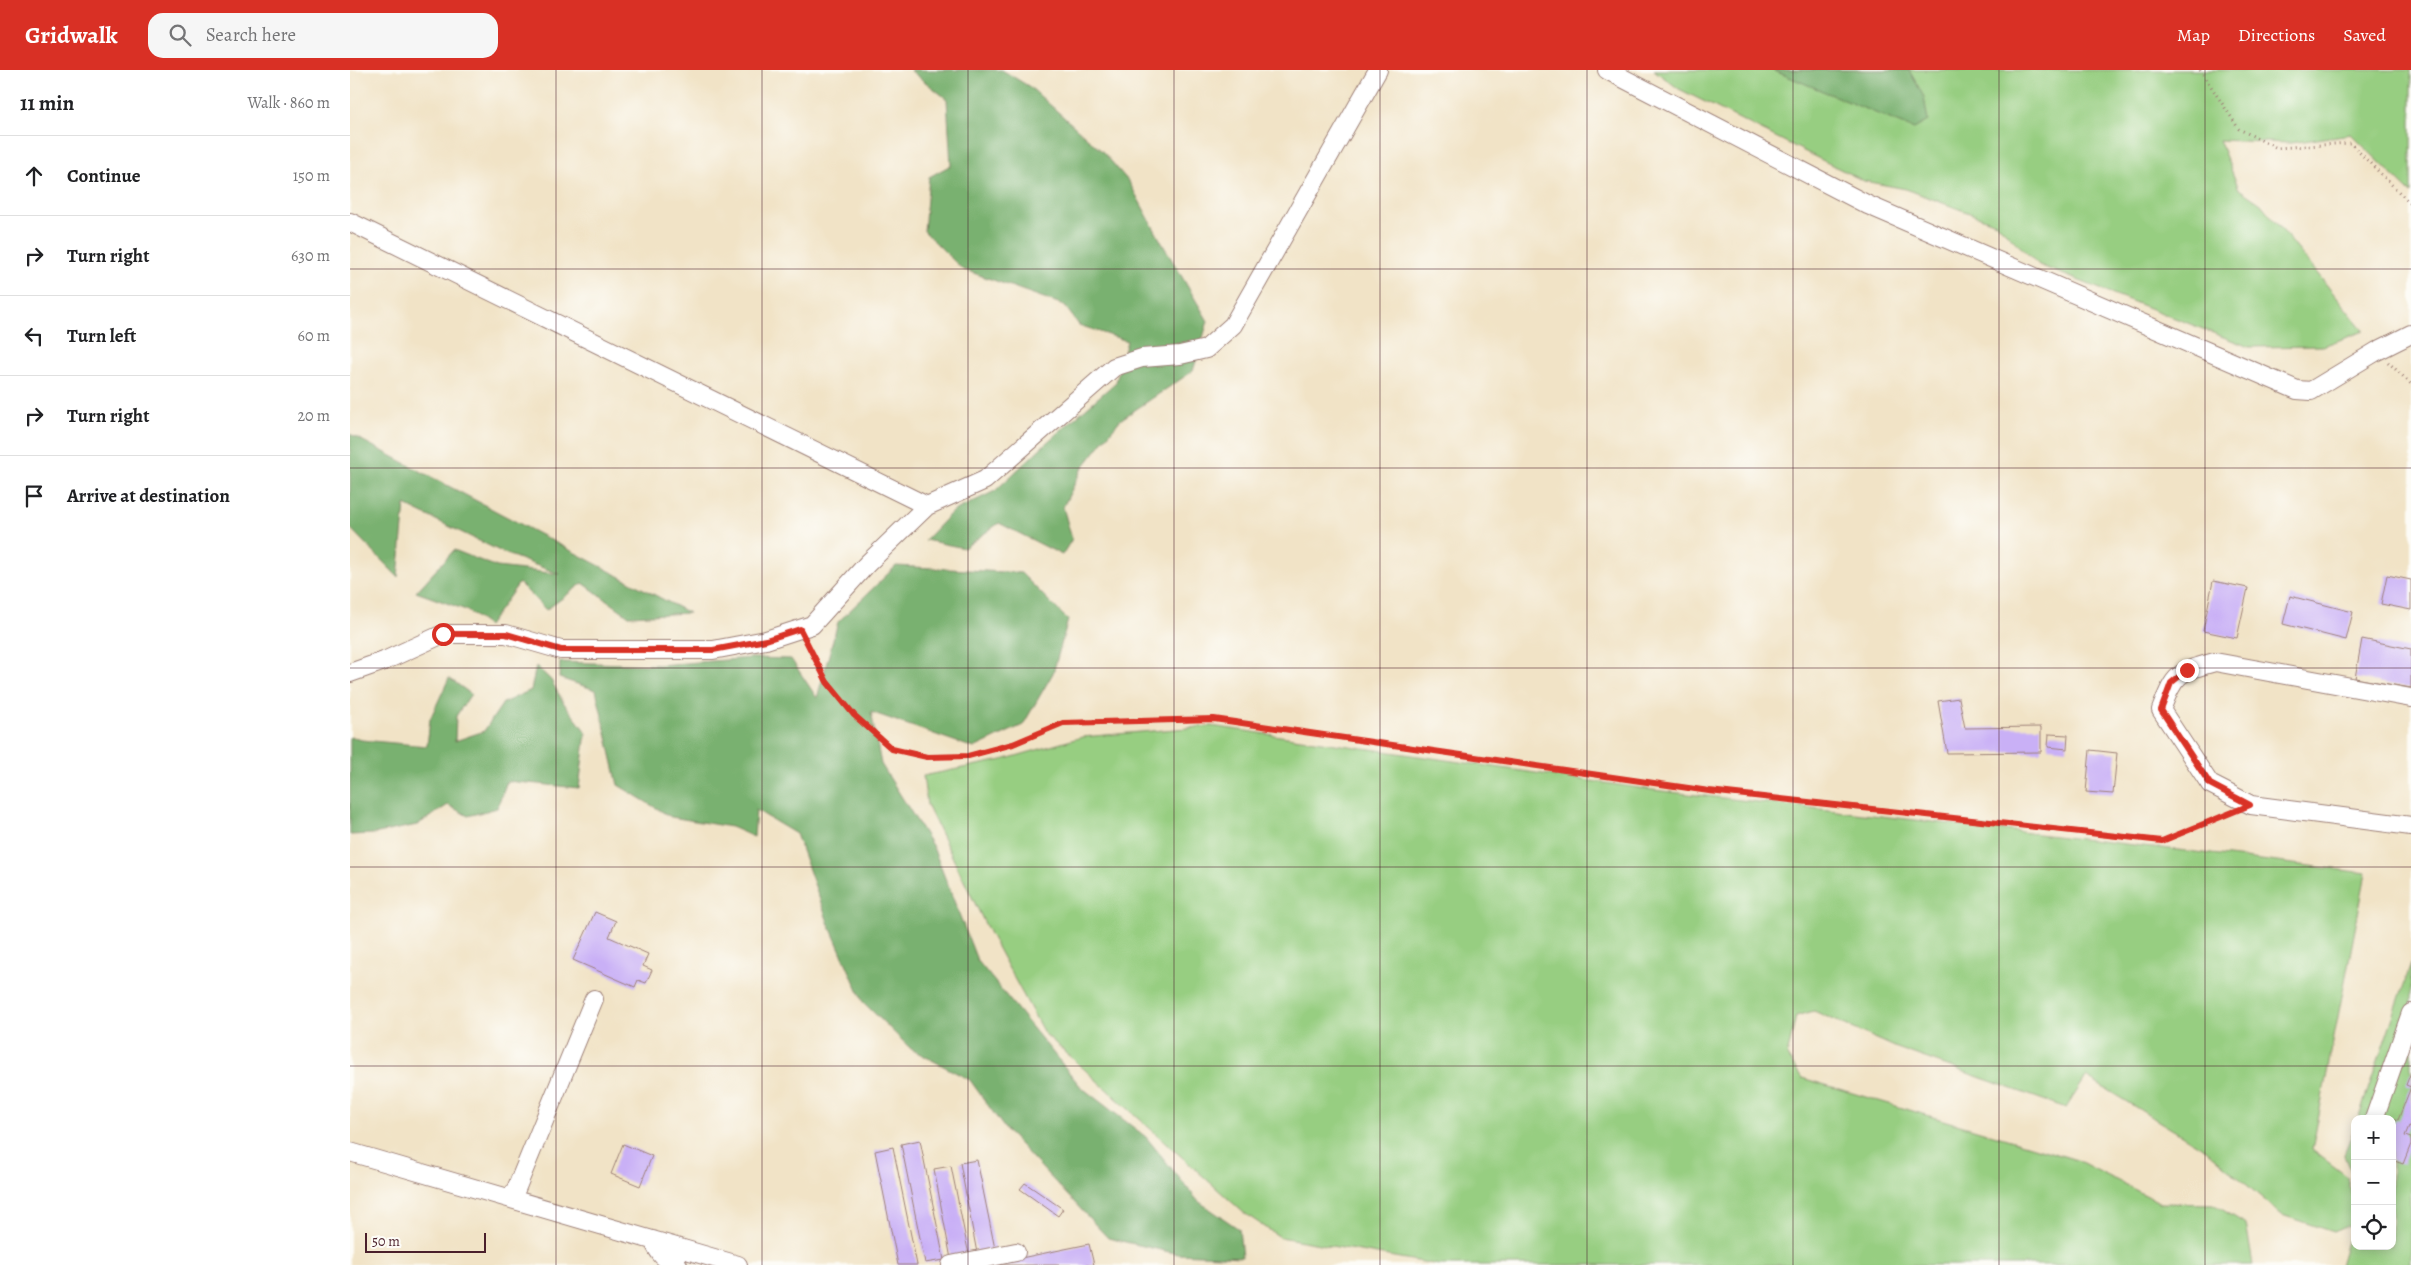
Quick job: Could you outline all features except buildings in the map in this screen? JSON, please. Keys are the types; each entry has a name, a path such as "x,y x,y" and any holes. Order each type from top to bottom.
{"street":[{"path":"350,673 384,661 443,634 506,634 561,650 713,650 766,640 812,625 867,564 927,506 984,480 1114,367 1142,358 1180,355 1206,348 1233,325 1378,70"},
{"path":"1607,70 1868,205 2297,390 2311,391 2377,351 2411,334"},
{"path":"350,222 927,506"},
{"path":"2411,698 2215,662 2187,670 2171,683 2161,710 2210,784 2250,805 2411,826"},
{"path":"512,1199 594,1000"},
{"path":"2375,1115 2411,1013"},
{"path":"350,1152 738,1265"},
{"path":"653,1240 659,1255 668,1262 678,1265"},
{"path":"951,1265 1016,1252"}],"path":[{"path":"2200,70 2239,129 2277,148 2350,143 2411,204"},
{"path":"2377,351 2411,384"},
{"path":"800,629 827,682 854,715 892,749 927,757 968,756 1013,744 1063,723 1214,719 1709,791 2162,841 2250,805"}],"green space":[{"path":"910,70 1002,70 1030,87 1104,153 1129,182 1208,321 1193,371 1120,420 1083,467 1063,507 1072,539 1062,555 999,523 964,548 925,540 952,512 995,491 1116,382 1127,341 1079,325 1064,305 962,269 924,231 929,177 951,165 947,99"},
{"path":"1654,70 2411,70 2411,193 2351,134 2290,143 2219,140 2239,189 2261,204 2364,331 2323,346 2249,347 2039,265 1996,223 1906,189 1864,181 1679,89"},
{"path":"1772,70 1909,70 1924,97 1928,121 1914,129"},
{"path":"350,434 689,613 629,616 583,583 546,610 519,583 488,626 466,610 416,592 454,550 497,567 559,574 504,553 405,505 398,577 350,528"},
{"path":"896,566 1021,573 1068,620 1053,673 1023,725 974,748 871,712 881,764 933,847 977,960 1081,1087 1146,1137 1198,1201 1239,1229 1242,1257 1178,1254 1108,1238 1005,1129 970,1080 911,1049 863,1002 828,922 796,834 756,810 754,837 731,827 671,817 618,785 596,690 559,678 560,662 659,665 752,658 791,659 817,698 838,622"},
{"path":"536,666 551,680 563,702 586,732 579,788 507,781 497,808 468,816 448,805 417,825 373,834 350,835 350,737 362,740 427,746 430,719 449,678 471,694 456,716 455,741 484,731 503,703 531,690"},
{"path":"1211,726 1653,790 2366,873 2312,1150 2348,1177 2351,1192 2351,1224 2333,1232 2282,1215 2206,1150 2086,1077 2066,1108 1897,1048 1814,1011 1796,1016 1787,1056 1802,1078 2077,1160 2161,1203 2213,1204 2246,1224 2253,1265 1440,1265 1280,1237 1244,1213 1044,1033 990,934 927,805 923,776 1002,760 1082,737"},
{"path":"2411,964 2411,1265 2340,1265 2351,1227 2351,1250 2396,1250 2396,1115 2359,1115"},
{"path":"2351,1137 2351,1171 2344,1155"}],"route":[{"path":"443,634 506,634 561,650 713,650 766,640 800,629 827,682 854,715 892,749 927,757 968,756 1013,744 1063,723 1214,719 1709,791 2162,841 2250,805 2210,784 2161,710 2171,683 2187,670"}]}
